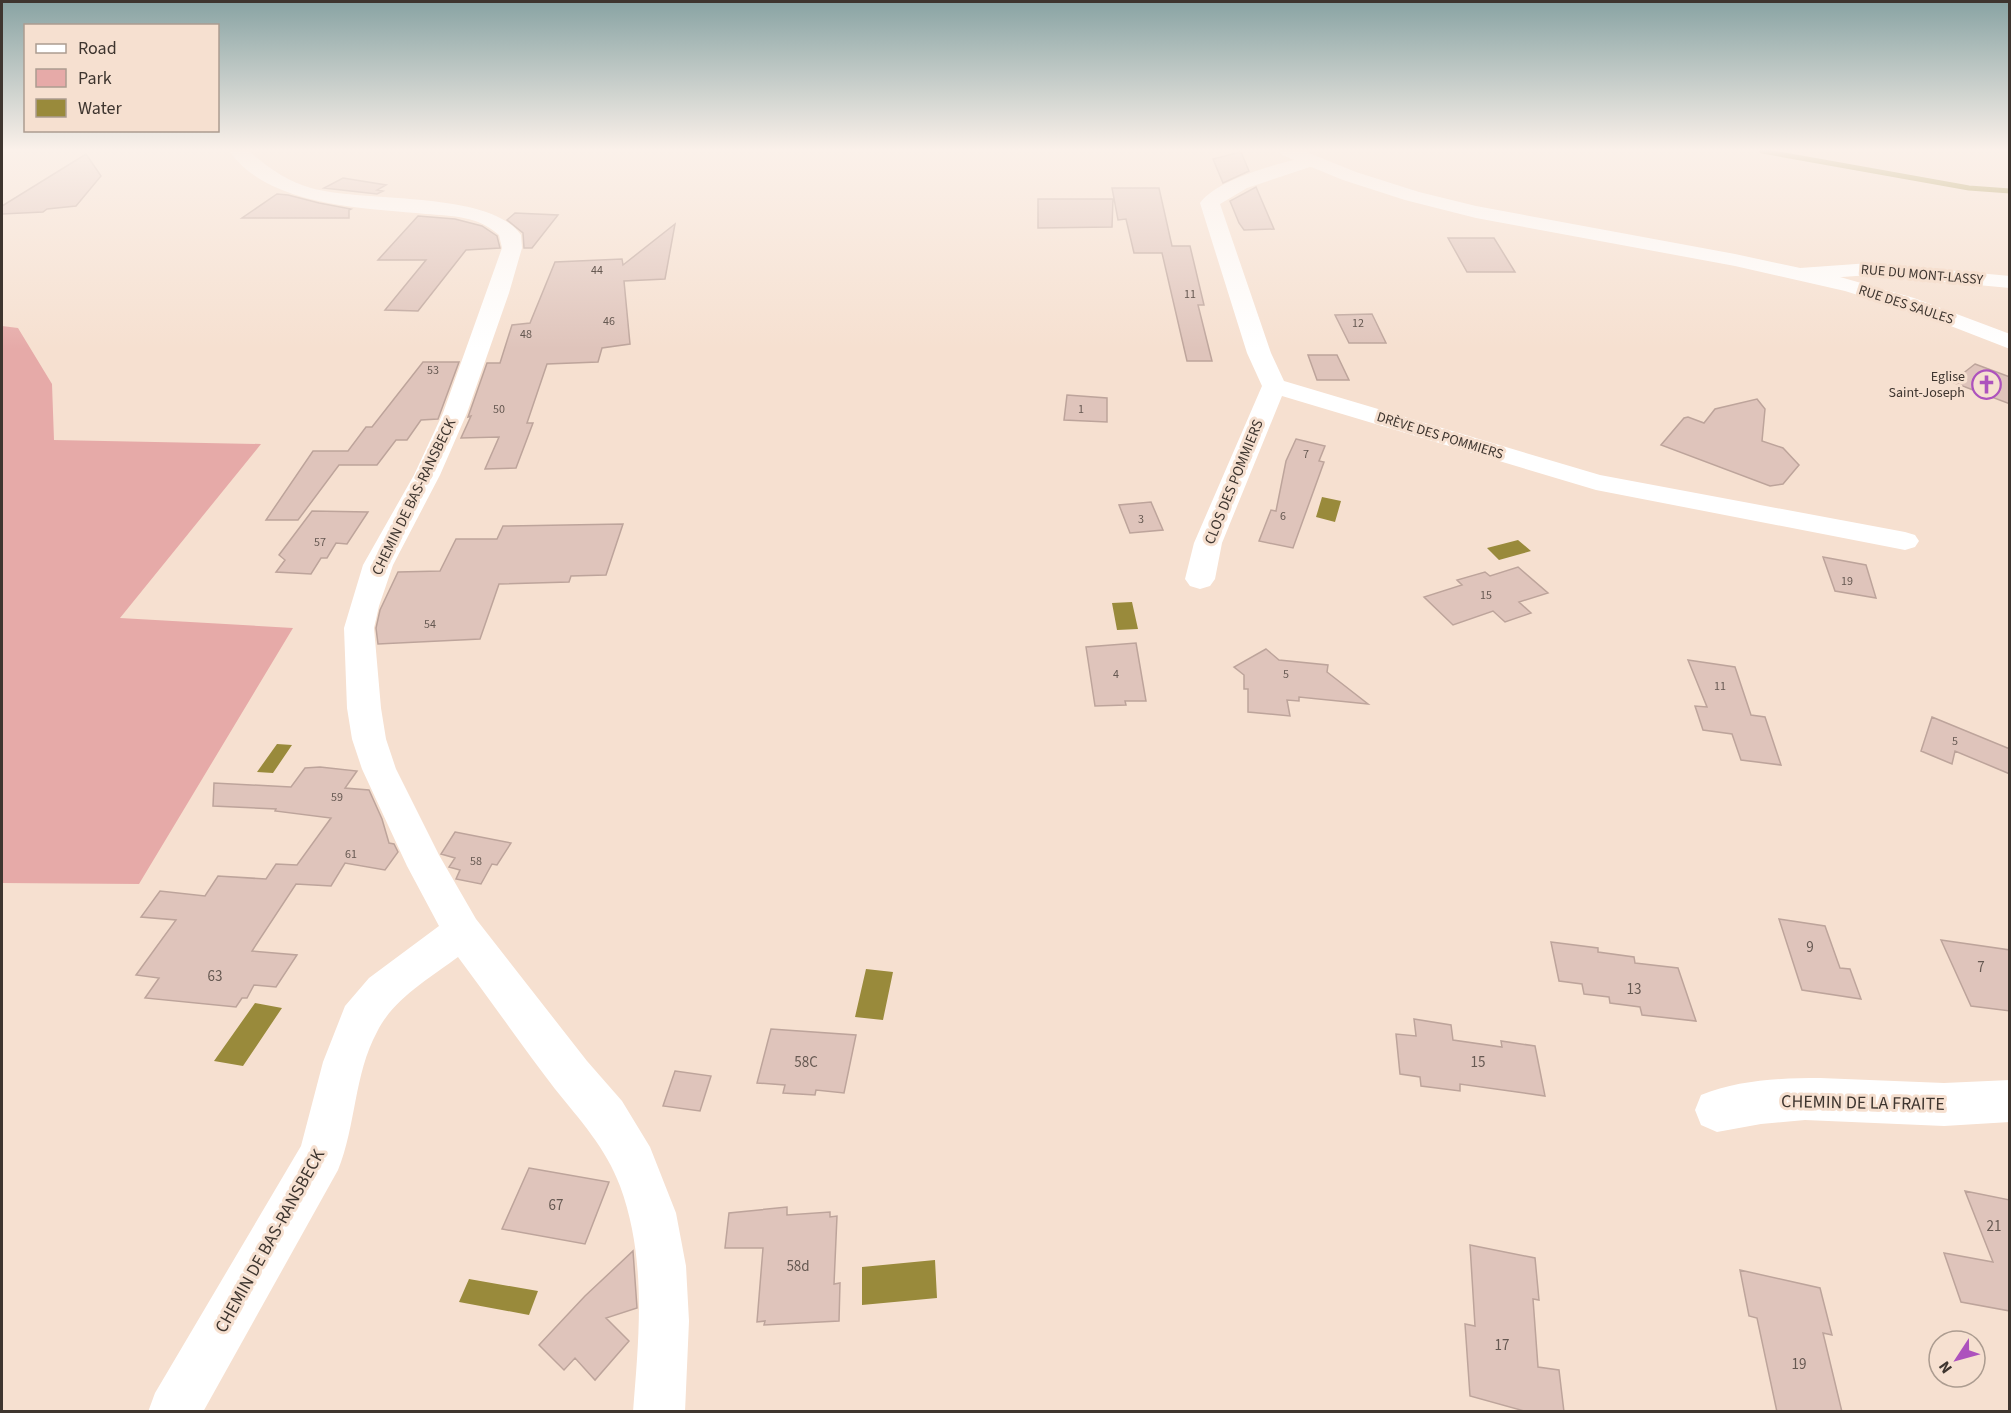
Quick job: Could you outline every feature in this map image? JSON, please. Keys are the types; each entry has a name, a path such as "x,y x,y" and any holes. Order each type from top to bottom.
{"street":[{"name":"CHEMIN DE BAS-RANSBECK","path":"488,217 502,224 511,235 512,248 455,413 427,475 378,565 364,606 359,628 364,708 369,739 376,759 426,866 462,931 572,1076 591,1094 625,1142 649,1203 662,1265 663,1358 659,1412"},
{"path":"1215,217 1259,353 1274,386"},
{"path":"1494,217 1800,274"},
{"name":"RUE DU MONT-LASSY","path":"1800,274 1870,269 2010,282"},
{"name":"RUE DES SAULES","path":"1800,274 1875,293 2010,342"},
{"name":"DRÈVE DES POMMIERS","path":"1274,386 1596,482 1905,541"},
{"name":"CLOS DES POMMIERS","path":"1200,579 1208,543 1274,386"},
{"name":"CHEMIN DE BAS-RANSBECK","path":"174,1412 322,1154 344,1062 360,1020 383,991 462,931"},
{"name":"CHEMIN DE LA FRAITE","path":"1717,1110 1757,1101 1824,1099 1941,1106 2010,1101"}],"green space":[{"path":"2,326 18,328 52,384 54,440 261,444 120,618 293,628 139,884 2,883"}],"water":[{"path":"1322,497 1341,501 1335,522 1316,517"},
{"path":"1518,540 1531,551 1499,560 1487,548"},
{"path":"1132,602 1138,629 1117,630 1112,603"},
{"path":"277,744 292,745 273,773 257,772"},
{"path":"866,969 893,972 883,1020 855,1017"},
{"path":"255,1003 282,1008 243,1066 214,1061"},
{"path":"935,1260 937,1298 862,1305 862,1267"},
{"path":"469,1279 538,1291 529,1315 459,1302"}],"building":[{"path":"244,217 349,217 349,218 242,218"},
{"path":"417,217 455,219 482,226 497,236 500,248 466,250 418,311 385,310 426,260 378,260"},
{"path":"510,217 556,217 532,248 524,248 523,233 507,220"},
{"path":"1038,217 1112,217 1112,227 1038,228"},
{"path":"1117,217 1165,217 1172,246 1190,246 1204,305 1198,305 1212,361 1187,361 1162,253 1134,253 1126,219 1118,220"},
{"path":"1237,217 1269,217 1274,229 1244,230"},
{"path":"675,224 665,279 624,281 630,344 602,348 598,362 547,364 527,423 533,423 516,468 485,469 499,437 461,438 471,416 468,417 487,363 500,363 512,325 530,323 555,262 622,259 623,265"},
{"path":"1448,238 1494,238 1515,272 1467,272"},
{"path":"1372,314 1386,343 1349,343 1335,315"},
{"path":"1308,355 1337,355 1349,380 1317,380"},
{"path":"423,362 459,362 438,419 421,420 407,440 396,440 377,465 339,465 298,520 266,520 313,451 348,451 366,427 372,427"},
{"name":"Eglise Saint-Joseph","path":"1975,364 2010,377 2010,404 1952,382"},
{"path":"1067,395 1107,398 1107,422 1064,420"},
{"path":"1757,399 1765,409 1762,441 1783,448 1799,465 1783,484 1770,486 1661,445 1684,418 1688,417 1704,423 1715,409"},
{"path":"1296,439 1325,446 1319,461 1324,462 1293,548 1259,541 1271,510 1276,511 1286,461"},
{"path":"1151,502 1163,530 1130,533 1119,505"},
{"path":"312,511 368,512 347,544 336,543 327,558 321,558 311,574 276,572 285,560 279,555"},
{"path":"623,524 606,575 571,576 569,582 499,584 480,639 378,644 376,628 380,610 398,572 440,571 456,539 497,539 503,526"},
{"path":"1823,557 1866,565 1876,598 1835,591"},
{"path":"1518,567 1548,593 1519,602 1531,613 1505,622 1493,611 1453,625 1424,597 1462,585 1457,580 1485,572 1490,576"},
{"path":"1136,643 1146,701 1125,701 1126,705 1095,706 1086,647"},
{"path":"1266,649 1279,660 1328,665 1327,672 1368,704 1299,697 1299,701 1287,700 1290,716 1248,712 1248,689 1244,689 1244,675 1234,667"},
{"path":"1688,660 1735,667 1751,715 1765,717 1781,765 1741,760 1732,734 1703,730 1695,706 1707,707"},
{"path":"1932,717 2010,749 2010,774 1955,751 1952,764 1921,751"},
{"path":"320,767 357,771 345,788 369,790 382,819 389,843 394,844 398,852 385,870 345,863 331,886 296,884 252,951 297,955 276,987 254,985 247,998 242,998 236,1007 145,998 159,978 136,975 176,920 141,917 160,891 205,896 218,876 266,879 276,864 297,865 331,818 275,811 276,809 213,806 214,783 291,787 305,768"},
{"path":"455,832 511,843 497,865 492,864 481,884 456,879 460,870 449,867 455,858 441,854"},
{"path":"1779,919 1825,926 1840,968 1850,969 1861,999 1802,990"},
{"path":"1941,940 2010,950 2010,1011 1971,1006"},
{"path":"1551,942 1598,948 1598,952 1634,957 1635,963 1678,968 1696,1021 1642,1015 1640,1007 1610,1003 1609,997 1584,994 1582,984 1559,981"},
{"path":"1414,1019 1451,1025 1453,1040 1502,1047 1501,1041 1535,1046 1545,1096 1460,1084 1460,1091 1421,1086 1420,1077 1400,1074 1396,1034 1416,1036"},
{"path":"771,1029 856,1035 844,1093 816,1090 815,1095 783,1093 785,1085 757,1083"},
{"path":"675,1071 711,1076 700,1111 663,1106"},
{"path":"529,1168 609,1182 585,1244 502,1229"},
{"path":"1965,1191 2010,1200 2010,1311 1961,1302 1944,1253 1993,1262"},
{"path":"787,1207 787,1215 830,1212 830,1217 837,1216 834,1284 840,1283 839,1321 764,1325 765,1321 757,1322 763,1248 725,1248 729,1213"},
{"path":"1470,1245 1535,1258 1539,1300 1533,1299 1538,1367 1559,1370 1564,1412 1528,1412 1470,1396 1465,1324 1475,1326"},
{"path":"633,1251 637,1308 606,1318 629,1341 595,1380 575,1358 564,1370 539,1345 585,1296"},
{"path":"1740,1270 1820,1288 1832,1335 1823,1333 1842,1412 1777,1412 1757,1318 1749,1316"}],"place":[{"name":"Eglise Saint-Joseph","path":"1986,385"}]}
